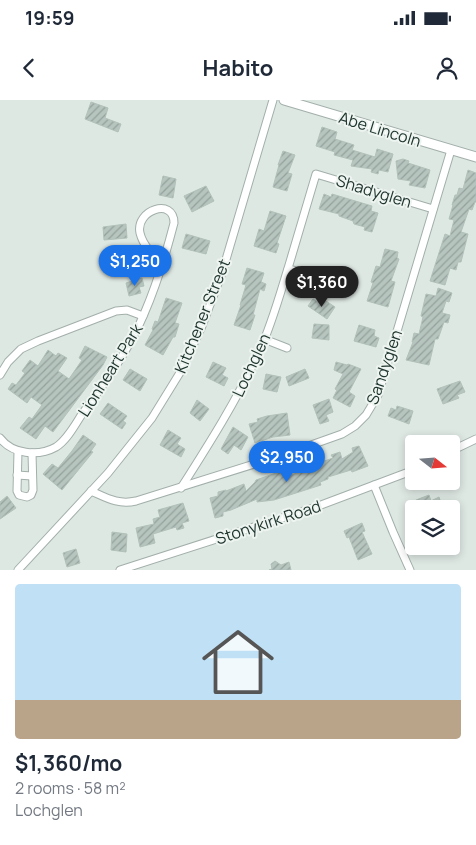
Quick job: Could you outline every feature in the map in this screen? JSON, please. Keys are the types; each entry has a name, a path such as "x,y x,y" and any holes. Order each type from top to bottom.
{"street":[{"name":"Kitchener Street","path":"18,570 108,473 152,418 181,371 202,326 222,273 273,100"},
{"name":"Abe Lincoln","path":"284,100 476,157"},
{"name":"Sandyglen","path":"91,491 116,502 128,503 283,455 342,434 355,426 375,402 381,388 451,150"},
{"name":"Shadyglen","path":"316,174 433,209"},
{"name":"Lochglen","path":"181,488 231,406 264,339 288,269 316,174"},
{"name":"Lionheart Park","path":"1,440 18,451 32,453 56,447 66,437 110,375 143,316 163,264 174,217 171,212 165,209 158,209 144,216 140,232 148,250 163,264"},
{"path":"288,269 309,274"},
{"path":"0,375 8,362 21,349 38,340 116,311 127,310 143,316"},
{"path":"264,339 287,348"},
{"path":"460,447 476,439"},
{"path":"18,451 17,491 19,495 27,497 33,490 32,453"},
{"name":"Stonykirk Road","path":"120,570 313,508 405,473"},
{"path":"17,475 32,476"},
{"path":"374,485 410,570"}],"building":[{"path":"91,102 108,108 105,118 121,124 118,132 85,119"},
{"path":"322,127 337,132 335,139 354,145 352,150 375,157 377,149 393,154 388,172 379,170 378,174 371,172 372,169 351,166 353,160 334,155 335,152 316,146"},
{"path":"283,151 295,155 288,173 292,174 287,191 273,187"},
{"path":"403,159 409,161 408,163 430,170 425,188 409,185 411,181 398,179 396,161"},
{"path":"468,170 476,173 476,202 472,210 469,209 461,232 468,234 461,262 458,262 456,270 450,268 445,285 430,281 445,234 450,236 454,220 449,219 452,205 459,188 463,189"},
{"path":"163,176 176,179 173,198 159,195"},
{"path":"206,186 214,201 192,212 184,196"},
{"path":"324,194 331,197 332,194 372,206 371,211 378,213 372,232 364,230 365,227 354,224 353,221 339,216 339,214 319,209"},
{"path":"270,211 286,216 277,243 279,244 276,253 254,246 259,229 264,231"},
{"path":"126,224 127,238 104,240 103,227"},
{"path":"186,234 210,241 206,254 182,248"},
{"path":"385,249 398,252 397,258 399,259 391,281 395,282 388,307 367,301 376,266 380,267"},
{"path":"247,268 264,273 261,282 266,284 264,291 260,289 250,330 234,325 246,285 242,284"},
{"path":"334,274 351,278 346,293 331,289"},
{"path":"142,278 144,286 139,287 141,293 129,296 126,283"},
{"path":"438,288 452,293 449,302 446,301 442,313 450,315 448,323 444,322 438,339 435,339 429,365 406,360 413,342 414,333 419,334 426,294 436,296"},
{"path":"166,298 182,303 175,323 179,324 175,337 173,337 163,355 145,345 153,330 155,321 158,322"},
{"path":"313,299 318,302 320,299 323,299 335,307 327,319 308,306"},
{"path":"314,324 329,325 329,340 312,338"},
{"path":"359,325 375,330 374,336 379,338 376,347 354,341"},
{"path":"85,346 107,357 103,365 53,432 45,426 36,439 20,428 29,417 32,419 42,405 31,397 27,403 8,389 12,383 16,385 25,373 22,371 30,360 38,366 48,350 56,356 58,353 67,358 58,371 69,379 82,360 79,358"},
{"path":"213,362 226,368 222,375 228,378 224,386 206,377"},
{"path":"336,362 361,369 349,392 355,396 350,407 333,398 337,390 335,389 343,374 334,370"},
{"path":"130,369 147,379 140,391 123,380"},
{"path":"305,369 309,378 289,386 286,377"},
{"path":"266,374 281,377 277,392 263,389"},
{"path":"460,381 465,392 457,395 459,398 443,404 437,389"},
{"path":"329,399 333,412 326,415 329,421 320,424 313,405"},
{"path":"197,400 209,409 200,421 190,413"},
{"path":"108,403 127,416 123,421 126,423 122,429 100,414"},
{"path":"397,406 413,411 409,424 388,416 391,408 396,410"},
{"path":"287,413 290,435 273,437 255,443 249,424 258,422 257,419 267,416"},
{"path":"233,427 248,437 241,450 234,445 228,454 221,449"},
{"path":"168,430 181,438 177,444 185,449 181,457 160,445"},
{"path":"83,435 96,444 91,451 93,452 62,490 43,474 52,464 58,468"},
{"path":"359,446 368,466 352,472 351,470 328,477 328,479 320,482 321,485 274,500 257,502 257,499 223,512 223,516 215,518 210,498 218,496 218,492 244,484 246,491 256,480 282,471 284,477 314,468 313,465 333,458 331,455 340,452 342,459 353,452 352,448"},
{"path":"429,495 431,500 416,500"},
{"path":"7,496 16,508 0,519 0,502"},
{"path":"183,503 189,521 182,523 184,528 177,530 176,527 153,534 155,543 140,547 136,528 154,524 153,519 160,517 158,510"},
{"path":"362,523 365,531 362,532 372,554 358,560 349,537 347,538 344,531"},
{"path":"112,532 127,534 126,552 111,550"},
{"path":"76,549 80,563 67,567 63,553"},
{"path":"275,561 281,565 289,562 291,570 269,570 272,569 271,564"}]}
